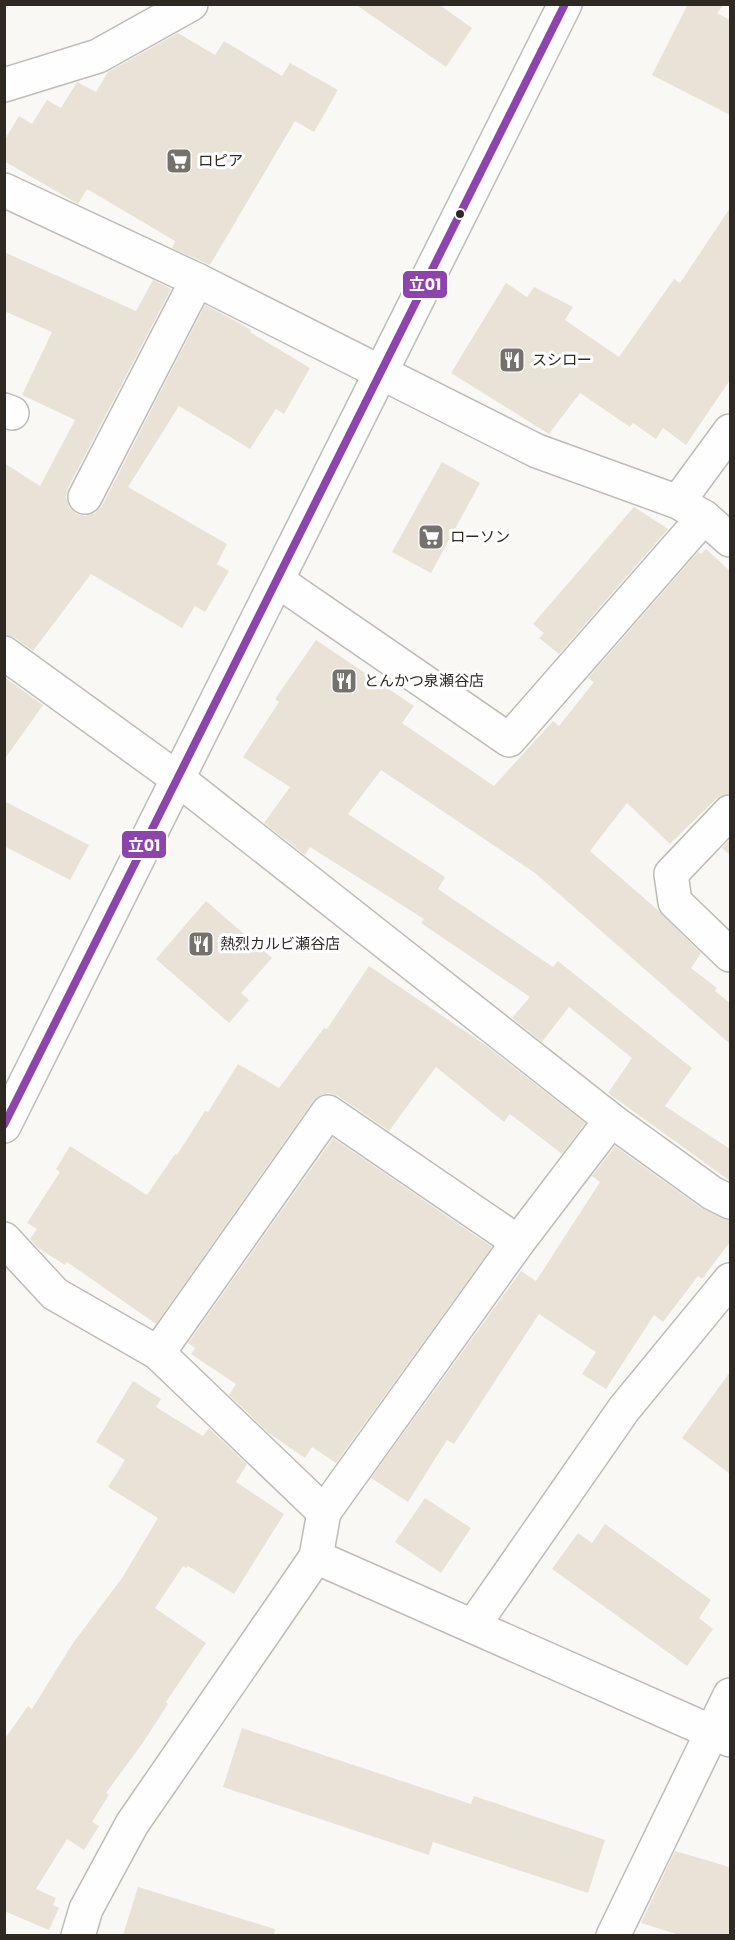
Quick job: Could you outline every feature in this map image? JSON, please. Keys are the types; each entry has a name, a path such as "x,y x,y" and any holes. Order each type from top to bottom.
{"street":[{"path":"4,85 98,56 191,4"},
{"path":"4,1126 564,4"},
{"path":"4,190 198,280 537,451 691,510 730,540"},
{"path":"85,497 198,280"},
{"path":"278,581 509,740 691,510 730,431"},
{"path":"4,653 178,779 611,1120 712,1193 730,1202"},
{"path":"730,812 671,874 675,903 730,955"},
{"path":"158,1353 327,1112 518,1242"},
{"path":"78,1935 86,1910 132,1824 316,1557 324,1512 518,1242 611,1120"},
{"path":"4,1239 55,1294 158,1353 324,1512"},
{"path":"473,1626 624,1409 730,1280"},
{"path":"316,1557 721,1736"},
{"path":"613,1935 721,1736 730,1695"}],"building":[{"path":"355,4 438,4 472,28 446,67"},
{"path":"688,4 724,4 717,13 730,20 730,115 652,75"},
{"path":"178,33 215,55 224,41 282,76 290,63 338,90 314,132 295,121 210,265 172,248 175,241 87,189 78,204 4,161 4,141 19,116 32,124 47,100 61,108 77,82 96,92 108,72"},
{"path":"730,208 730,380 686,445 663,428 656,439 633,423 630,427 580,393 549,434 451,373 506,283 527,297 534,287 573,307 565,320 619,357 674,279 680,283"},
{"path":"4,252 136,311 153,280 171,289 68,488 66,497 69,507 77,514 85,516 95,513 102,506 205,305 251,330 250,332 310,368 284,414 276,409 250,449 179,406 128,487 227,544 217,564 229,571 205,612 195,606 182,628 91,574 33,651 15,638 4,634 4,463 40,486 75,420 22,395 52,332 4,311"},
{"path":"442,462 480,483 431,573 392,552"},
{"path":"634,507 668,529 559,654 539,638 544,633 533,624"},
{"path":"706,549 730,571 730,794 716,799 670,844 627,803 590,851 660,912 701,953 691,968 717,988 715,991 730,1003 730,1044 535,873 381,770 348,814 445,877 438,889 553,967 558,961 692,1068 665,1106 730,1149 730,1181 608,1093 632,1058 569,1007 542,1042 512,1018 530,997 421,923 424,919 310,847 305,855 264,823 290,787 243,757 279,702 275,699 316,640 414,706 402,723 494,786 553,721 559,726 594,682 588,678 698,552 701,554"},
{"path":"4,677 43,705 4,760"},
{"path":"4,801 89,845 70,880 4,846"},
{"path":"730,839 730,855 722,848"},
{"path":"206,901 272,958 241,993 249,1000 229,1023 156,959"},
{"path":"369,966 484,1044 585,1123 562,1154 510,1114 504,1122 436,1067 389,1131 338,1096 329,1093 313,1101 156,1324 67,1262 65,1265 38,1248 30,1239 37,1229 27,1223 60,1172 56,1169 70,1146 147,1195 175,1154 177,1155 205,1111 208,1112 238,1064 279,1088 324,1028 327,1029"},
{"path":"333,1138 492,1247 336,1463 312,1447 305,1458 270,1434 229,1395 236,1384 191,1354 195,1348 188,1343"},
{"path":"615,1146 701,1208 730,1221 730,1242 702,1279 698,1276 663,1322 654,1315 606,1389 582,1374 596,1352 539,1314 454,1444 447,1440 408,1502 371,1478 521,1271 536,1281 600,1182 592,1176"},
{"path":"730,1372 730,1474 682,1438"},
{"path":"133,1381 161,1399 156,1407 203,1436 209,1428 247,1464 236,1482 284,1514 234,1594 188,1566 186,1568 183,1566 155,1608 206,1643 166,1702 168,1704 142,1744 106,1793 109,1795 92,1822 99,1826 84,1850 67,1839 36,1889 56,1898 53,1905 59,1908 49,1930 4,1911 4,1740 28,1706 32,1709 73,1643 122,1578 158,1518 108,1487 125,1460 96,1442"},
{"path":"425,1498 471,1528 441,1573 395,1542"},
{"path":"605,1524 711,1600 699,1618 713,1629 687,1666 552,1569 578,1533 592,1543"},
{"path":"242,1728 471,1804 474,1796 605,1840 588,1893 433,1842 429,1855 223,1787"},
{"path":"675,1851 730,1867 730,1935 680,1935 641,1923"},
{"path":"138,1887 275,1929 274,1935 123,1935"}],"transit line":[{"name":"立01","path":"4,1125 565,4"}],"place":[{"name":"ロピア","path":"179,161"},
{"name":"スシロー","path":"512,360"},
{"name":"ローソン","path":"431,537"},
{"name":"とんかつ泉瀬谷店","path":"344,681"},
{"name":"熱烈カルビ瀬谷店","path":"201,944"}]}
